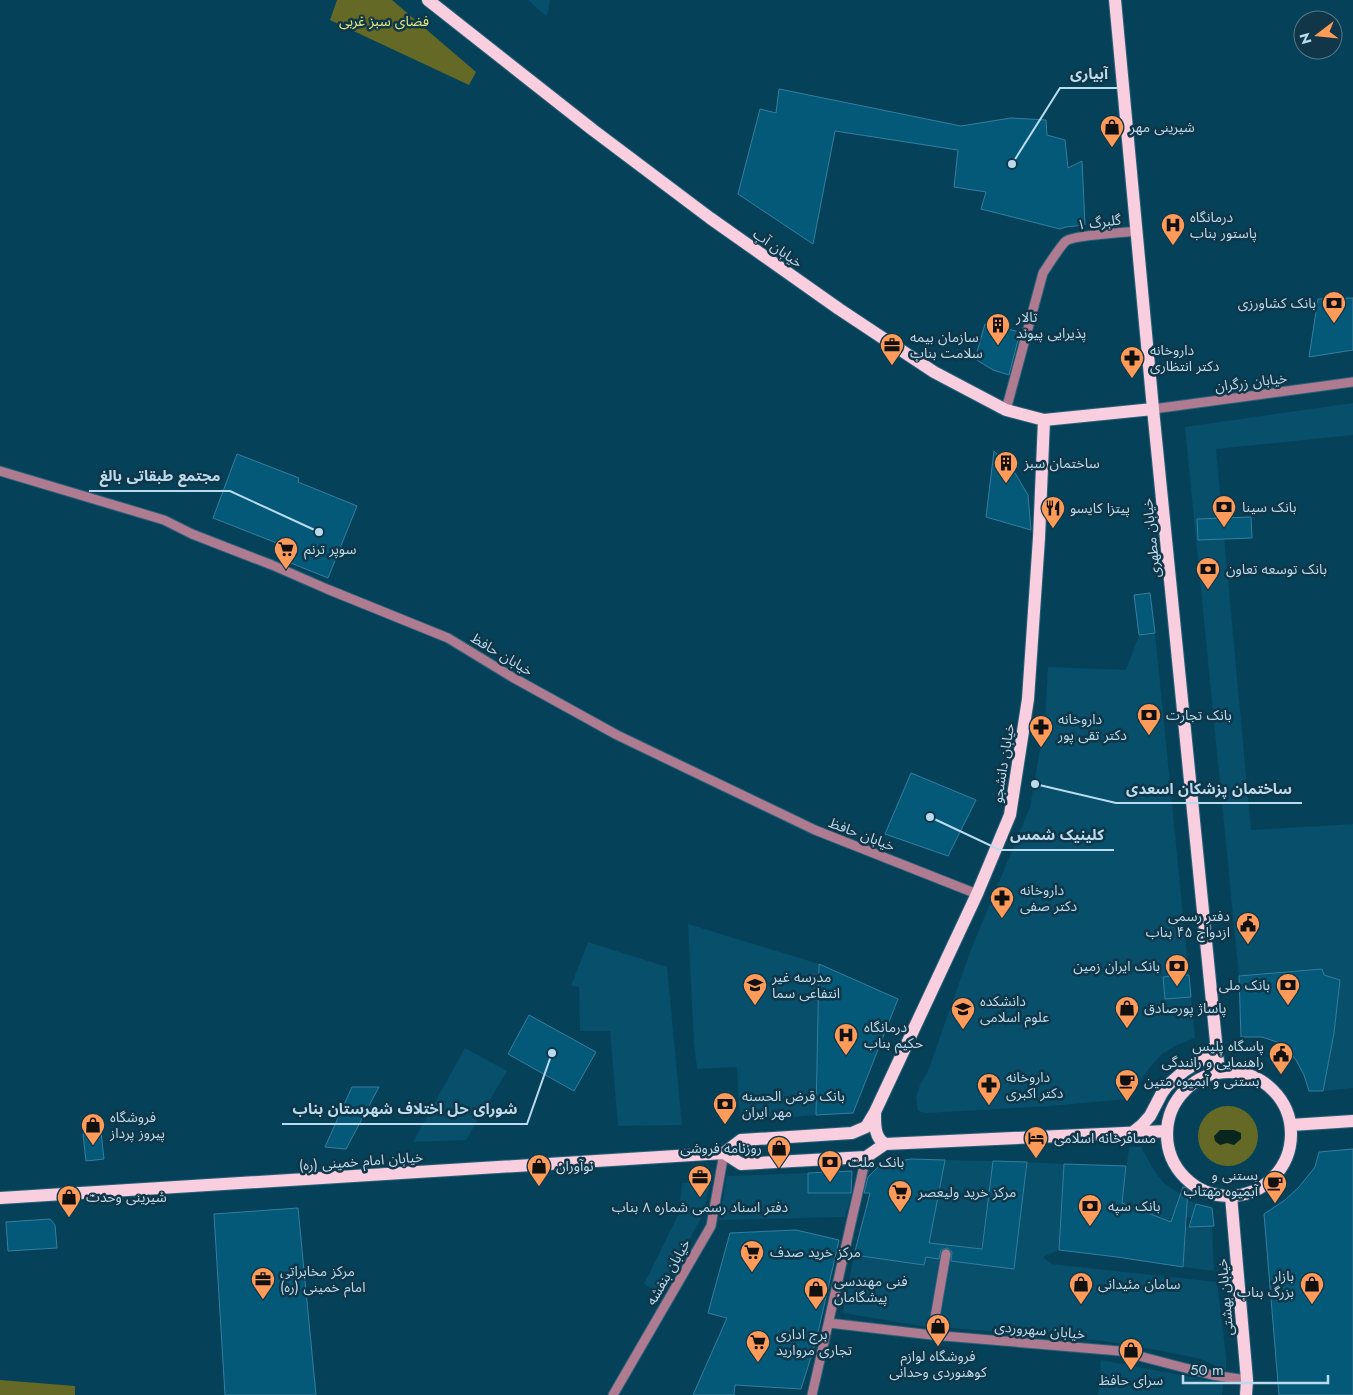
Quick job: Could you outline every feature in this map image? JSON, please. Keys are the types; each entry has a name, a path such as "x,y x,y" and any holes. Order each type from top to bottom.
{"main road":[{"name":"خیابان آب","path":"428,0 593,130 710,218 839,309 934,372 1006,410 1044,420 1153,409"},
{"name":"خیابان مطهری","path":"1115,0 1153,409 1219,1072"},
{"name":"خیابان دانشجو","path":"852,1133 866,1127 876,1112 977,894 1010,815 1028,700 1039,538 1044,420"},
{"path":"1132,1133 1150,1116 1167,1086 1184,1071 1205,1058 1216,1045"},
{"path":"1219,1072 1247,1074 1266,1084 1276,1093 1284,1105 1290,1125 1291,1141 1284,1164 1268,1182 1255,1191 1240,1195 1223,1196 1207,1192 1193,1184 1176,1166 1168,1142 1169,1117 1172,1108 1182,1094 1194,1082 1219,1072"},
{"path":"876,1112 875,1127 880,1140 884,1144"},
{"path":"1290,1125 1353,1121"},
{"path":"866,1157 884,1144 1167,1131"},
{"name":"خیابان امام خمینی (ره)","path":"0,1198 724,1153 740,1140 852,1133"},
{"name":"خیابان امام خمینی (ره)","path":"724,1153 741,1164 866,1157"},
{"name":"خیابان بهشتی","path":"1232,1196 1247,1380 1246,1395"}],"street":[{"name":"گلبرگ ۱","path":"1006,410 1043,273 1066,241 1137,232"},
{"name":"خیابان زرگران","path":"1153,409 1353,382"},
{"name":"خیابان حافظ","path":"0,471 164,520 192,534 448,638 512,677 617,735 815,830 977,894"},
{"name":"خیابان بنفشه","path":"613,1395 711,1226 724,1153"},
{"path":"812,1395 866,1157"},
{"path":"932,1335 946,1254"},
{"name":"خیابان سهروردی","path":"829,1323 932,1335 1120,1351 1212,1374 1247,1380"}],"shaded area":[{"path":"528,0 550,0 547,17"},
{"path":"1353,403 1353,435 1216,449 1251,830 1353,824 1353,1088 1323,1091 1334,1033 1340,980 1324,975 1321,969 1239,976 1185,427"},
{"path":"1155,633 1189,975 1163,977 1165,999 1191,997 1195,1038 1177,1045 1162,1054 1127,1099 1050,1106 926,1113 918,1111 916,1098 920,1085 928,1071 972,947 1030,807 1045,721 1048,667 1126,670 1139,635"},
{"name":"مدرسه غیر انتفاعی سما","path":"688,924 819,964 816,1115 740,1121 737,1067 697,1069"},
{"path":"588,942 667,967 682,1125 618,1126 610,1031 580,1031 579,987 571,986"},
{"path":"465,1048 507,1071 466,1140 413,1142"},
{"path":"1220,1130 1234,1130 1241,1133 1241,1139 1234,1145 1227,1143 1220,1145 1215,1141 1214,1136"},
{"path":"1129,1147 1141,1147 1155,1172 1165,1184 1196,1204 1192,1218 1174,1215 1171,1222 1122,1203"},
{"path":"945,1160 993,1161 981,1249 944,1245 928,1327 843,1313 854,1255 924,1265"},
{"name":"سامان مئیدانی","path":"1027,1162 1064,1164 1059,1250 1043,1257 1051,1264 1217,1282 1226,1356 1226,1371 1201,1359 1104,1341 939,1327 950,1261 1014,1269"},
{"path":"808,1173 809,1193 852,1193 845,1217 719,1220 727,1176"},
{"path":"711,1181 703,1215 659,1294 644,1284 679,1213 682,1183"},
{"path":"1212,1226 1214,1271 1183,1267 1186,1227"},
{"name":"سرای حافظ","path":"1101,1360 1223,1383 1222,1395 1098,1395"}],"green space":[{"name":"فضای سبز غربی","path":"337,0 392,0 476,72 469,85 330,20"},
{"path":"1222,1106 1234,1106 1250,1114 1256,1124 1258,1136 1256,1148 1250,1158 1234,1166 1222,1166 1206,1158 1198,1142 1198,1130 1206,1114"},
{"path":"0,1380 75,1386 75,1395 0,1395"}],"building":[{"path":"779,89 961,126 1011,118 1046,120 1047,135 1065,140 1068,168 1082,161 1085,225 1060,229 981,209 986,192 954,187 958,150 835,131 813,244 738,194 760,109 776,113"},
{"name":"بانک کشاورزی","path":"1353,298 1353,350 1309,357 1318,299"},
{"name":"تالار پذیرایی پیوند","path":"985,324 1020,332 1009,375 993,370 975,359"},
{"name":"ساختمان سبز","path":"994,451 1015,473 1028,495 1031,530 986,517"},
{"path":"237,454 299,478 298,482 357,506 328,578 281,559 287,547 213,518"},
{"name":"بانک سینا","path":"1251,517 1252,538 1198,540 1197,519"},
{"path":"1150,593 1155,633 1139,635 1134,595"},
{"path":"911,773 976,800 948,856 885,834"},
{"name":"درمانگاه حکیم بناب","path":"819,964 898,999 853,1113 816,1115"},
{"name":"بانک ملی","path":"1322,969 1324,975 1340,980 1334,1033 1323,1091 1309,1091 1304,1075 1296,1060 1287,1049 1277,1042 1262,1037 1241,1037 1239,976"},
{"name":"بانک ایران زمین","path":"1189,975 1191,997 1165,999 1163,977"},
{"path":"529,1015 596,1052 574,1091 508,1054"},
{"path":"352,1087 379,1087 346,1149 325,1147"},
{"name":"فروشگاه پیروز پرداز","path":"101,1132 104,1159 86,1161 83,1134"},
{"name":"بازار بزرگ بناب","path":"1353,1149 1353,1395 1279,1395 1264,1214 1285,1200 1299,1187 1315,1167 1319,1152"},
{"name":"مرکز خرید ولیعصر","path":"911,1159 945,1160 929,1243 982,1249 993,1161 1027,1162 1014,1269 951,1261 952,1252 947,1248 941,1250 939,1259 926,1257 924,1265 854,1255 870,1193 864,1193 868,1177 881,1164"},
{"name":"بانک سپه","path":"1064,1164 1126,1166 1122,1203 1171,1222 1183,1187 1188,1188 1183,1267 1059,1250"},
{"name":"بانک ملت","path":"852,1171 851,1193 808,1193 808,1173"},
{"path":"1196,1204 1212,1208 1214,1226 1189,1227"},
{"name":"مرکز مخابراتی امام خمینی (ره)","path":"298,1208 316,1395 225,1395 214,1214"},
{"path":"50,1219 55,1225 57,1248 8,1251 6,1222"},
{"path":"796,1230 839,1240 816,1341 801,1389 735,1385 734,1395 693,1395 727,1318 708,1313 730,1233"}],"place":[{"name":"شیرینی مهر","path":"1112,148"},
{"name":"آبیاری","path":"1012,164"},
{"name":"درمانگاه پاستور بناب","path":"1173,246"},
{"name":"بانک کشاورزی","path":"1334,324"},
{"name":"تالار پذیرایی پیوند","path":"998,346"},
{"name":"سازمان بیمه سلامت بناب","path":"892,366"},
{"name":"داروخانه دکتر انتظاری","path":"1132,379"},
{"name":"ساختمان سبز","path":"1006,484"},
{"name":"بانک سینا","path":"1224,528"},
{"name":"پیتزا کایسو","path":"1053,529"},
{"name":"مجتمع طبقاتی بالغ","path":"319,532"},
{"name":"سوپر ترنم","path":"286,570"},
{"name":"بانک توسعه تعاون","path":"1208,590"},
{"name":"بانک تجارت","path":"1149,736"},
{"name":"داروخانه دکتر تقی پور","path":"1041,748"},
{"name":"ساختمان پزشکان اسعدی","path":"1035,784"},
{"name":"کلینیک شمس","path":"930,817"},
{"name":"داروخانه دکتر صفی","path":"1002,919"},
{"name":"دفتر رسمی ازدواج ۴۵ بناب","path":"1248,945"},
{"name":"بانک ایران زمین","path":"1177,987"},
{"name":"مدرسه غیر انتفاعی سما","path":"755,1006"},
{"name":"بانک ملی","path":"1288,1006"},
{"name":"پاساژ پورصادق","path":"1127,1029"},
{"name":"دانشکده علوم اسلامی","path":"963,1030"},
{"name":"شورای حل اختلاف شهرستان بناب","path":"552,1053"},
{"name":"درمانگاه حکیم بناب","path":"846,1056"},
{"name":"پاسگاه پلیس راهنمایی و رانندگی","path":"1281,1075"},
{"name":"بستنی و آبمیوه متین","path":"1127,1102"},
{"name":"داروخانه دکتر اکبری","path":"989,1106"},
{"name":"بانک قرض الحسنه مهر ایران","path":"725,1125"},
{"name":"فروشگاه پیروز پرداز","path":"93,1146"},
{"name":"مسافرخانه اسلامی","path":"1036,1159"},
{"name":"روزنامه فروشی","path":"779,1169"},
{"name":"بانک ملت","path":"830,1183"},
{"name":"نوآوران","path":"539,1187"},
{"name":"دفتر اسناد رسمی شماره ۸ بناب","path":"700,1198"},
{"name":"بستنی و آبمیوه مهتاب","path":"1275,1204"},
{"name":"مرکز خرید ولیعصر","path":"900,1213"},
{"name":"شیرینی وحدت","path":"69,1218"},
{"name":"بانک سپه","path":"1090,1227"},
{"name":"مرکز خرید صدف","path":"752,1273"},
{"name":"مرکز مخابراتی امام خمینی (ره)","path":"263,1300"},
{"name":"سامان مئیدانی","path":"1081,1305"},
{"name":"بازار بزرگ بناب","path":"1312,1305"},
{"name":"فنی مهندسی پیشگامان","path":"816,1310"},
{"name":"فروشگاه لوازم کوهنوردی وحدانی","path":"938,1347"},
{"name":"برج اداری تجاری مروارید","path":"758,1363"},
{"name":"سرای حافظ","path":"1131,1371"}]}
